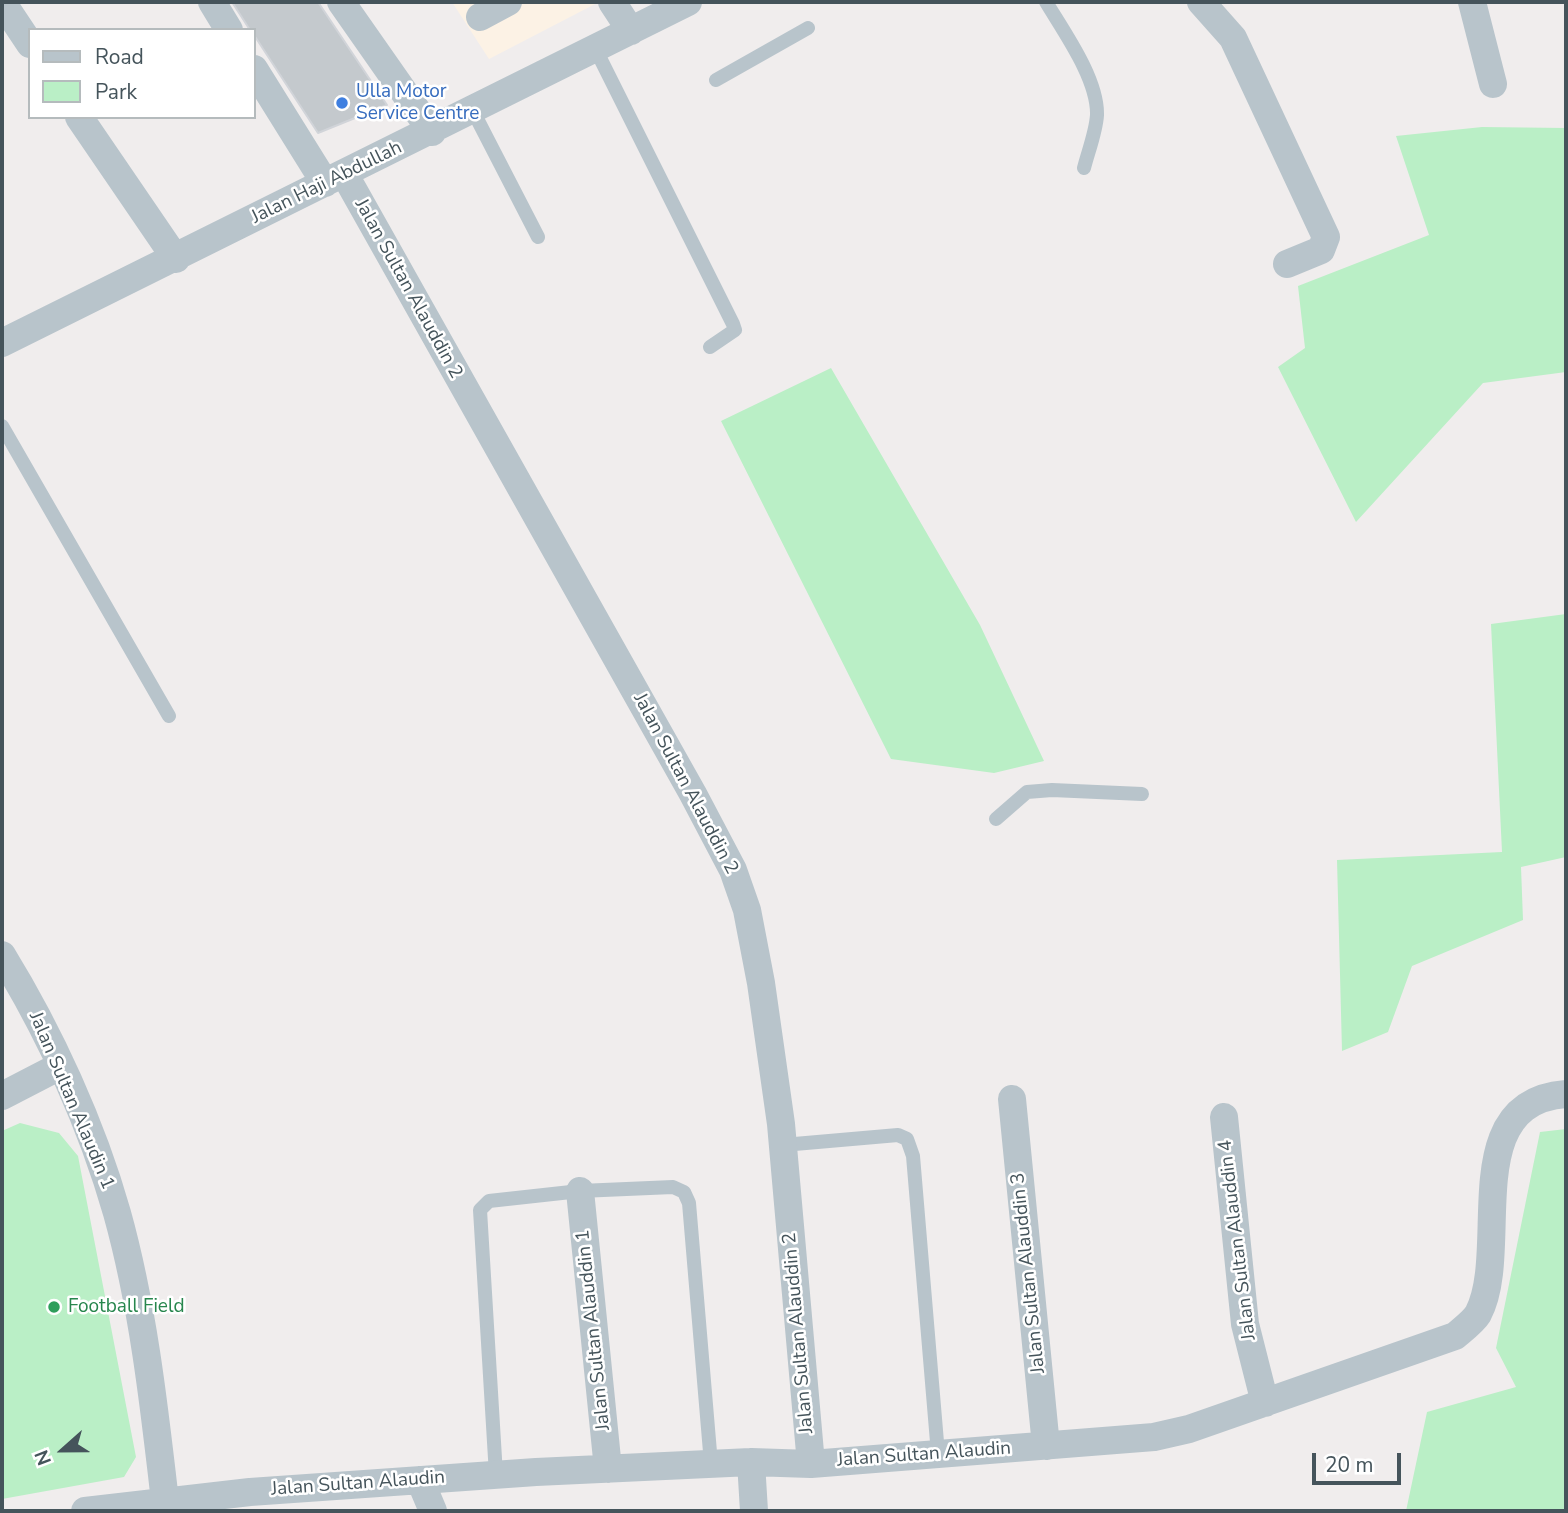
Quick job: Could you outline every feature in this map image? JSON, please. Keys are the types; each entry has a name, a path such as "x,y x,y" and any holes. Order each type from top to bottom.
{"street":[{"path":"2,2 28,41"},
{"path":"212,2 228,28"},
{"path":"341,2 432,132"},
{"path":"480,17 508,2"},
{"path":"612,2 631,31"},
{"path":"1200,2 1233,38 1326,237 1321,250 1287,264"},
{"path":"1472,2 1493,84"},
{"name":"Jalan Haji Abdullah","path":"2,343 432,132 683,3"},
{"name":"Jalan Sultan Alauddin 2","path":"256,72 335,179 693,794 733,870 747,910 761,983 783,1145 811,1464"},
{"path":"80,119 176,258"},
{"name":"Jalan Sultan Alaudin 1","path":"2,955 60,1066 117,1213 150,1371 168,1506"},
{"path":"2,1096 60,1066"},
{"name":"Jalan Sultan Alaudin","path":"85,1511 168,1506 250,1492 496,1475 751,1462 811,1464 1154,1437 1189,1429 1455,1336 1477,1316 1487,1288 1495,1158 1505,1132 1520,1113 1538,1100 1566,1094"},
{"name":"Jalan Sultan Alauddin 3","path":"1012,1099 1046,1446"},
{"name":"Jalan Sultan Alauddin 4","path":"1224,1117 1245,1324 1265,1403"},
{"name":"Jalan Sultan Alauddin 1","path":"580,1191 608,1469"},
{"path":"751,1462 754,1511"},
{"path":"420,1480 433,1511"}],"lane":[{"path":"1046,2 1080,59 1093,92 1097,115 1084,168"},
{"path":"716,80 808,28"},
{"path":"595,48 733,324 734,330 710,347"},
{"path":"473,111 538,237"},
{"path":"2,426 169,716"},
{"path":"996,819 1027,792 1052,790 1142,794"},
{"path":"783,1145 898,1135 907,1139 913,1156 939,1454"},
{"path":"496,1475 480,1210 489,1201 580,1191 673,1187 684,1192 689,1203 711,1464"}],"shaded area":[{"path":"452,2 599,2 489,59"}],"green space":[{"path":"1482,127 1566,128 1566,372 1483,383 1356,522 1278,367 1305,348 1298,286 1429,235 1396,136"},
{"path":"831,368 980,625 1044,761 994,773 891,759 721,421"},
{"path":"1566,614 1566,857 1521,867 1523,920 1412,966 1388,1032 1342,1051 1337,860 1502,852 1491,624"},
{"name":"Football Field","path":"20,1123 59,1133 78,1156 136,1457 124,1477 2,1499 2,1131"},
{"path":"1566,1129 1566,1511 1406,1511 1427,1412 1516,1387 1496,1348 1540,1132"}],"building":[{"path":"232,2 318,2 387,105 318,133 256,38 256,28 249,28"}],"place":[{"name":"Ulla Motor Service Centre","path":"342,103"},
{"name":"Football Field","path":"54,1307"}]}
